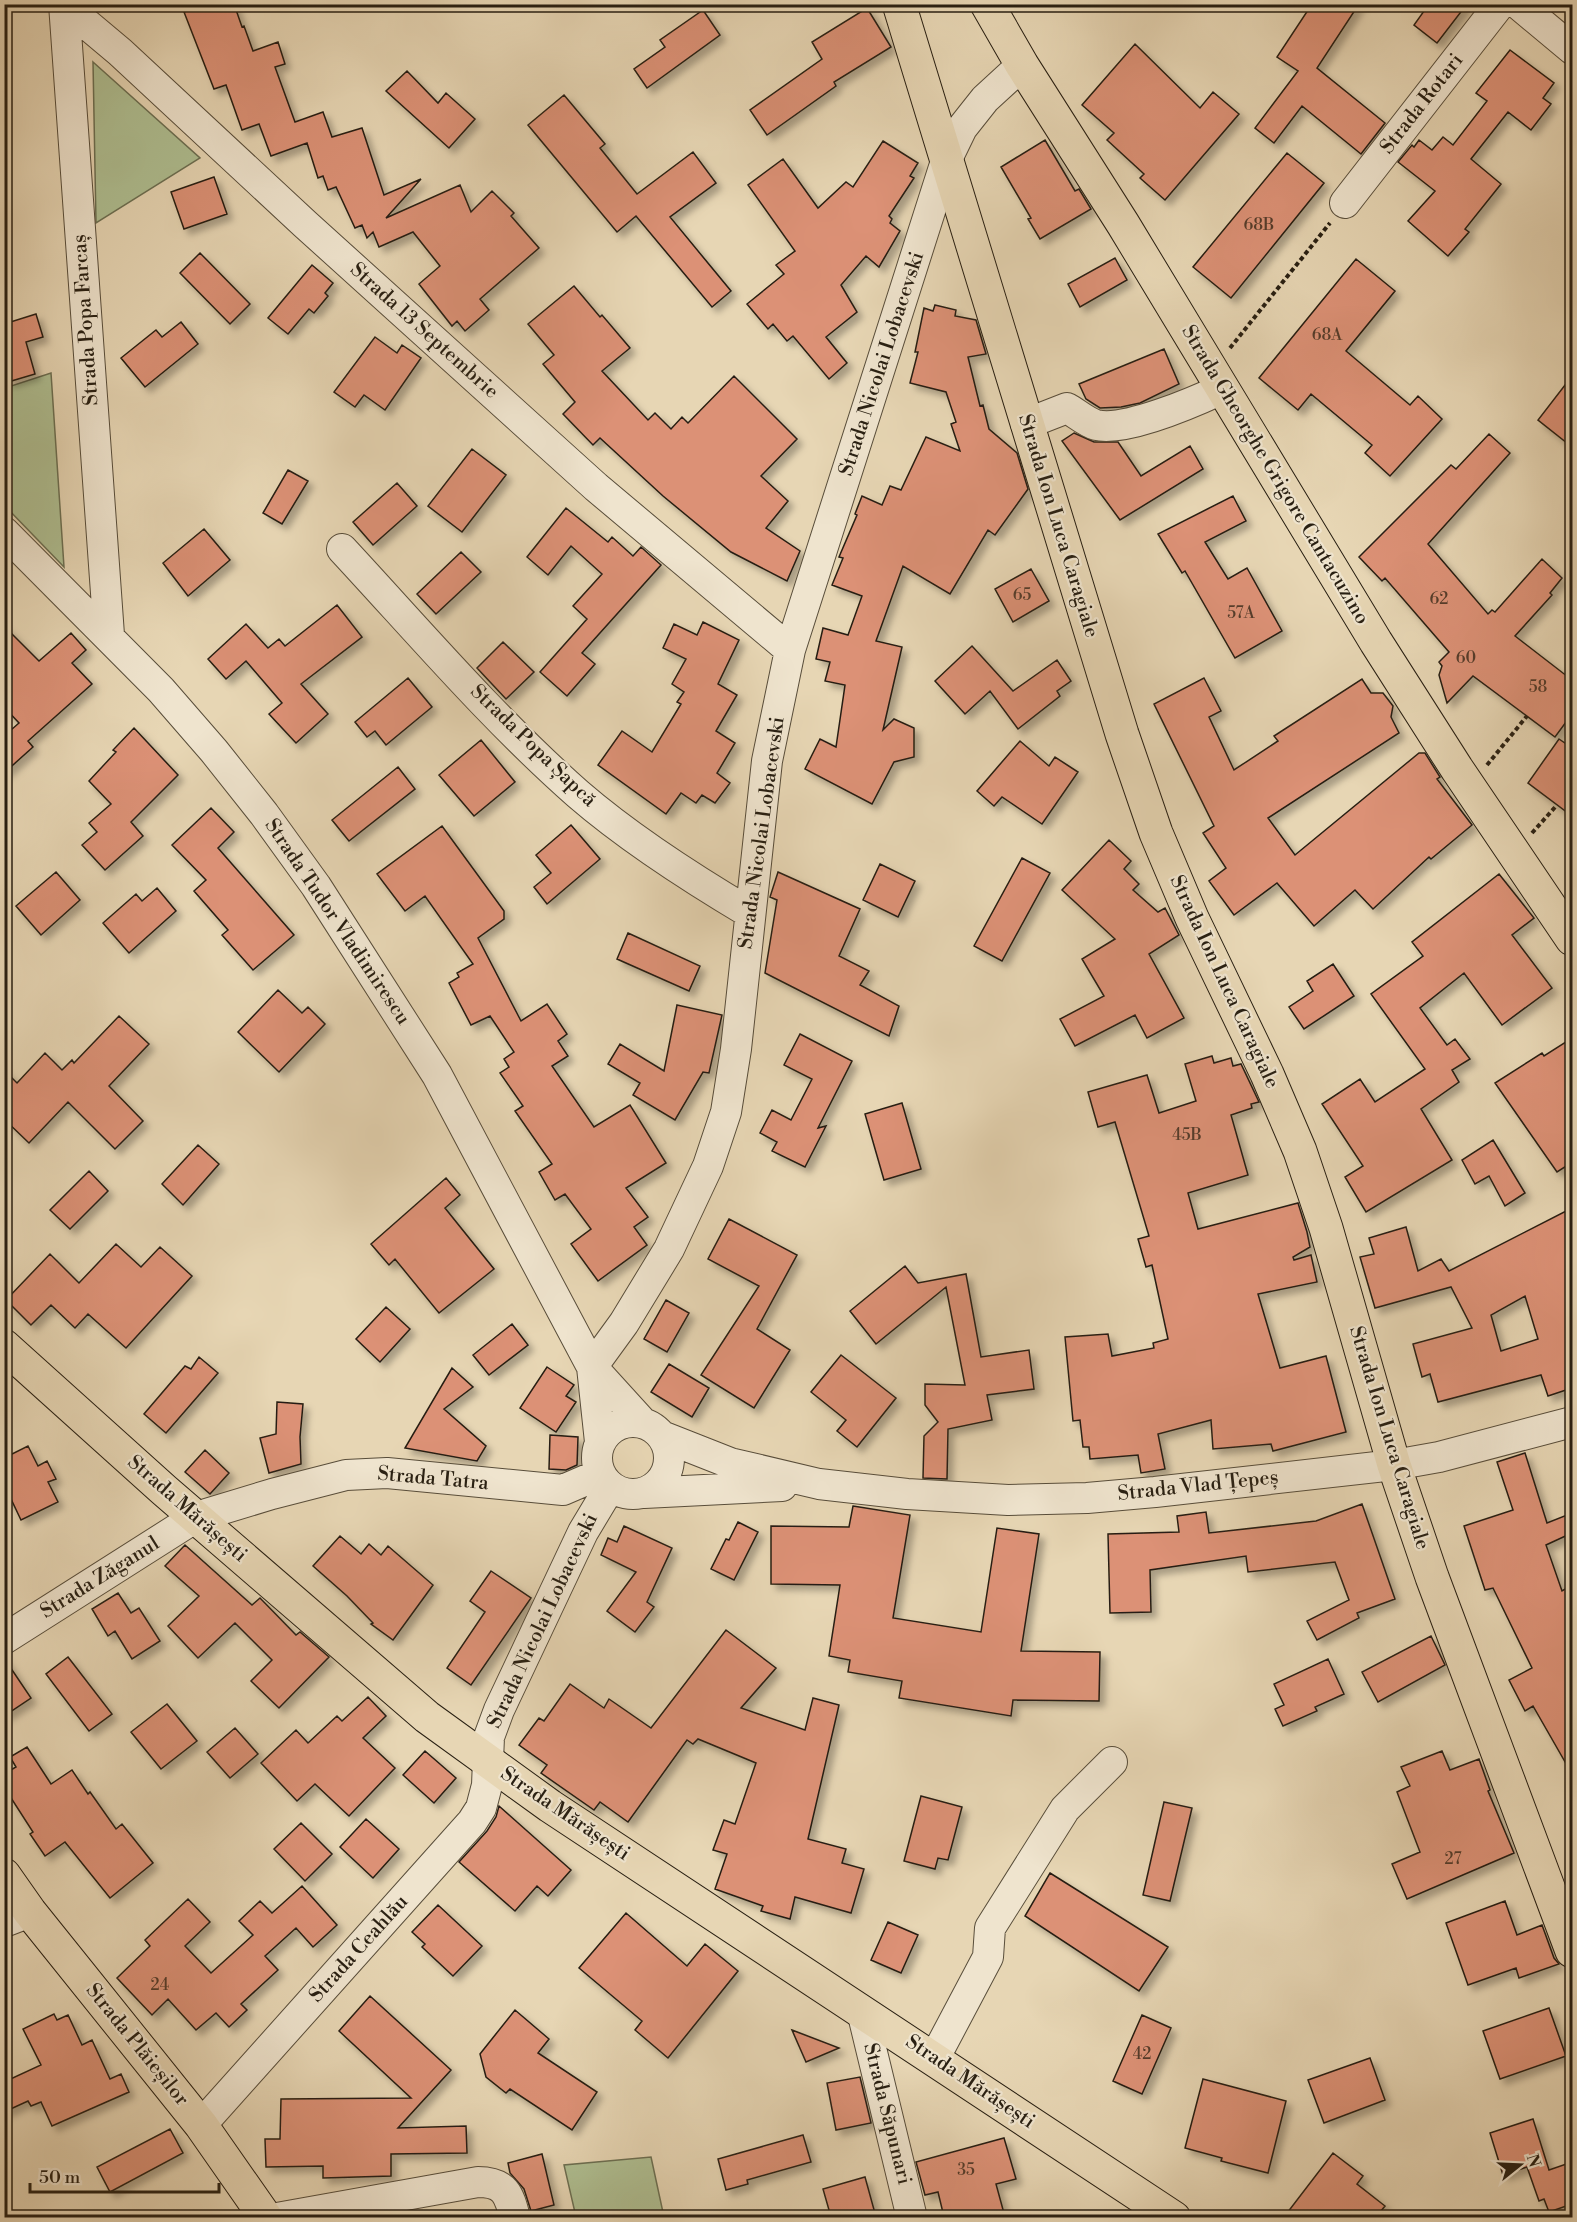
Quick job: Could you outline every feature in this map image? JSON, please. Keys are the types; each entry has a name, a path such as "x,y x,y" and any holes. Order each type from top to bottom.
{"main road":[{"name":"Strada Ion Luca Caragiale","path":"899,4 1122,734 1156,833 1192,918 1267,1074 1300,1151 1326,1228 1394,1465 1432,1577 1572,1951"},
{"name":"Strada Gheorghe Grigore Cantacuzino","path":"998,11 1022,64 1123,224 1376,642 1457,768 1572,937"},
{"name":"Strada Mărășești","path":"7,1352 427,1717 550,1806 1174,2217"},
{"name":"Strada Plăieșilor","path":"4,1875 17,1917 201,2125 266,2217"}],"street":[{"name":"Strada Rotari","path":"1345,203 1500,4"},
{"path":"1518,4 1572,49"},
{"name":"Strada Popa Farcaș","path":"64,5 109,635"},
{"name":"Strada 13 Septembrie","path":"64,5 120,52 305,224 597,487 790,650"},
{"name":"Strada Nicolai Lobacevski","path":"592,1367 624,1323 669,1248 708,1166 726,1112 734,1060 767,761 790,650 946,161 962,128 985,99 1022,64"},
{"path":"1026,424 1067,408 1094,425 1110,426 1186,405 1217,380"},
{"name":"Strada Tudor Vladimirescu","path":"4,532 109,635 161,690 264,813 316,886 436,1075 592,1367 653,1429"},
{"name":"Strada Popa Șapcă","path":"342,549 500,719 580,796 644,844 714,892 750,913"},
{"name":"Strada Tudor Vladimirescu","path":"592,1367 600,1442"},
{"path":"629,1421 653,1429 668,1447 670,1459 663,1480 644,1493 631,1494 605,1480 597,1463 600,1442 607,1432 617,1424 629,1421"},
{"name":"Strada Vlad Țepeș","path":"653,1429 730,1463 819,1484 907,1494 1008,1500 1155,1492 1394,1465 1439,1457 1572,1422"},
{"name":"Strada Tatra","path":"196,1517 346,1475 387,1473 563,1490 582,1483 605,1480"},
{"name":"Strada Nicolai Lobacevski","path":"487,1760 489,1737 499,1710 605,1480"},
{"name":"Strada Vlad Țepeș","path":"644,1493 819,1484"},
{"name":"Strada Zăganul","path":"4,1639 196,1517"},
{"name":"Strada Ceahlău","path":"201,2125 472,1822 481,1808 487,1785 487,1760"},
{"path":"934,2059 988,1957 990,1928 1065,1809 1112,1762"},
{"name":"Strada Săpunari","path":"862,2011 912,2217"},
{"path":"277,2217 478,2182 497,2185 505,2190 515,2217"}],"path":[{"path":"1217,380 1345,203"},
{"path":"1481,772 1527,716"},
{"path":"1526,840 1557,805"}],"green space":[{"path":"93,62 200,158 96,223"},
{"path":"51,373 64,567 5,506 5,388"},
{"path":"651,2157 664,2217 576,2217 564,2165"}],"building":[{"path":"206,4 234,4 253,51 278,42 285,64 275,67 295,122 323,112 332,137 362,128 384,195 421,179 386,218 460,185 471,212 492,191 514,213 511,216 539,248 480,299 489,310 465,331 457,321 452,326 419,284 440,266 413,232 379,247 373,232 367,238 362,225 355,228 336,187 328,190 323,176 318,178 307,143 271,156 259,124 242,130 226,85 214,89 184,12"},
{"path":"1312,4 1359,4 1317,68 1385,123 1361,154 1302,106 1274,143 1255,128 1298,71 1277,57"},
{"path":"1429,4 1467,4 1437,43 1414,25"},
{"path":"867,8 891,47 834,82 836,86 767,135 750,110 822,59 812,42"},
{"path":"703,10 720,35 647,88 634,69 665,47 660,40"},
{"path":"1135,44 1200,108 1213,92 1239,114 1165,200 1140,178 1144,174 1107,140 1114,133 1082,105"},
{"path":"1510,50 1554,83 1543,98 1551,104 1531,130 1508,112 1471,159 1501,184 1465,229 1469,232 1448,256 1408,221 1435,191 1398,162 1419,140 1432,150 1443,137 1453,145 1487,101 1476,93"},
{"path":"407,71 438,103 446,93 475,119 449,148 386,91"},
{"path":"564,95 605,144 600,148 637,194 693,152 716,183 670,217 731,291 712,307 636,216 617,232 528,125"},
{"path":"1045,140 1075,191 1079,189 1091,209 1040,239 1028,219 1031,218 1001,167"},
{"path":"883,141 918,163 910,176 914,178 889,216 892,219 890,223 900,231 879,267 866,256 841,285 857,312 826,337 847,363 829,379 793,336 787,341 773,324 768,329 747,304 784,274 776,265 795,251 748,185 783,159 818,208 846,182 853,187"},
{"path":"1287,153 1324,183 1231,298 1193,267"},
{"path":"214,177 227,214 184,229 171,192"},
{"path":"200,253 250,304 230,324 180,273"},
{"path":"1115,258 1127,280 1080,307 1068,284"},
{"path":"1356,259 1395,291 1346,351 1410,405 1418,396 1442,419 1390,476 1365,453 1372,445 1311,394 1298,410 1259,378"},
{"path":"312,265 333,283 325,293 328,296 314,313 309,309 288,334 268,318"},
{"path":"574,286 630,348 602,371 648,420 655,413 671,429 682,417 688,423 734,376 797,439 761,476 788,501 766,528 800,551 787,581 731,552 663,496 600,438 593,445 563,414 575,402 543,364 554,355 528,324"},
{"path":"935,305 956,310 955,316 976,320 986,354 968,357 980,406 983,405 989,429 1017,453 1028,489 995,535 988,530 950,594 903,566 876,641 902,647 883,730 894,719 914,728 914,757 894,762 872,804 805,769 820,739 836,747 845,685 825,681 830,662 816,659 823,628 848,635 862,596 832,585 843,558 839,557 857,515 855,514 862,496 882,505 890,486 901,490 926,437 960,451 951,424 956,422 946,392 910,383 918,352 915,352 924,308 933,311"},
{"path":"36,314 43,337 26,342 35,374 8,382 4,370 4,324"},
{"path":"181,322 198,344 145,387 121,358 156,330 162,337"},
{"path":"375,337 397,353 402,345 421,358 385,410 364,395 355,407 334,392"},
{"path":"1164,349 1179,384 1140,403 1121,407 1100,408 1086,399 1079,384"},
{"path":"1572,376 1572,447 1538,420"},
{"path":"1074,433 1094,442 1118,442 1141,476 1190,446 1203,469 1120,520 1062,441"},
{"path":"1489,434 1510,453 1428,544 1488,614 1492,610 1495,612 1542,559 1562,578 1550,593 1552,595 1515,636 1572,680 1572,714 1555,737 1473,676 1447,703 1439,675 1442,666 1439,662 1449,652 1385,578 1382,581 1359,557 1451,465 1456,469"},
{"path":"472,449 506,475 462,532 428,506"},
{"path":"288,470 308,481 282,524 263,513"},
{"path":"397,483 417,506 373,545 353,522"},
{"path":"1233,496 1246,521 1205,542 1228,579 1247,568 1282,631 1235,658 1185,571 1182,573 1158,534"},
{"path":"566,508 608,542 612,537 633,556 641,547 661,565 582,653 595,664 567,696 540,672 587,619 573,606 602,574 571,546 548,575 527,557"},
{"path":"204,529 230,560 188,596 163,563"},
{"path":"461,552 481,572 436,614 417,594"},
{"path":"1031,569 1049,601 1013,622 995,589"},
{"path":"337,605 362,637 301,684 328,714 296,743 269,714 282,703 246,661 226,679 208,659 246,624 268,648 279,639 285,646"},
{"path":"703,622 739,640 718,684 737,695 716,731 735,743 717,773 730,783 715,803 702,795 696,803 681,793 666,814 598,765 622,731 652,752 681,704 677,702 684,692 672,684 686,659 663,648 674,624 697,635"},
{"path":"4,626 39,661 71,633 86,650 72,663 92,684 28,741 33,747 4,773 4,736 19,723 4,707"},
{"path":"503,642 534,672 506,699 477,668"},
{"path":"972,646 1013,691 1057,660 1071,681 1057,691 1060,696 1018,729 990,691 965,714 935,681"},
{"path":"408,678 432,707 386,745 375,731 367,737 355,722"},
{"path":"1204,678 1221,711 1209,717 1234,770 1278,741 1274,736 1362,679 1371,693 1383,693 1393,706 1391,717 1399,733 1268,818 1295,855 1419,753 1425,753 1440,777 1437,779 1472,825 1431,859 1429,857 1373,909 1355,890 1314,926 1277,883 1234,915 1209,881 1226,868 1203,833 1214,826 1154,704"},
{"path":"134,728 178,775 131,822 143,836 105,870 82,845 97,832 89,823 111,804 89,781 116,752 113,750"},
{"path":"1559,739 1572,748 1572,816 1528,783"},
{"path":"481,740 515,782 474,816 439,775"},
{"path":"1020,741 1049,766 1055,757 1078,772 1042,824 1002,797 994,806 977,791"},
{"path":"398,767 415,789 349,841 332,820"},
{"path":"211,808 234,832 218,848 294,935 253,970 222,935 228,930 194,891 206,880 172,845"},
{"path":"571,825 600,859 547,904 534,887 551,873 536,855"},
{"path":"442,826 504,911 504,919 478,938 521,1021 547,1004 567,1034 558,1041 568,1056 552,1066 594,1127 630,1105 666,1163 626,1188 648,1217 634,1227 647,1245 598,1281 571,1244 591,1229 565,1194 555,1200 539,1172 552,1164 515,1111 523,1106 500,1073 509,1067 504,1059 514,1052 490,1016 471,1025 449,983 459,977 457,973 473,964 425,896 405,911 377,874"},
{"path":"1109,840 1131,861 1124,869 1139,884 1133,890 1158,912 1165,908 1179,935 1149,954 1184,1018 1147,1038 1135,1015 1075,1046 1060,1019 1104,996 1082,959 1115,939 1062,890"},
{"path":"1022,858 1050,873 1002,961 974,946"},
{"path":"880,864 915,881 898,917 863,900"},
{"path":"56,872 80,900 41,935 16,906"},
{"path":"778,872 860,909 839,956 869,971 860,985 899,1006 889,1036 765,973 777,900 770,897"},
{"path":"1499,874 1534,918 1512,935 1552,988 1502,1025 1464,973 1420,1008 1447,1045 1455,1039 1470,1059 1452,1070 1459,1082 1421,1109 1452,1160 1366,1212 1345,1177 1363,1166 1322,1104 1360,1079 1375,1102 1425,1069 1371,994 1423,956 1412,942"},
{"path":"157,888 176,911 129,953 103,923 136,894 142,901"},
{"path":"628,933 700,966 689,991 617,959"},
{"path":"1333,964 1354,996 1304,1029 1289,1007 1313,991 1307,981"},
{"path":"278,990 302,1013 308,1007 325,1024 279,1072 238,1032"},
{"path":"677,1005 722,1015 709,1073 703,1072 675,1120 633,1095 640,1083 608,1064 620,1044 664,1071"},
{"path":"119,1016 149,1044 109,1086 143,1121 115,1149 68,1102 29,1143 4,1119 4,1070 17,1083 45,1053 62,1070 72,1060 74,1063"},
{"path":"800,1034 852,1061 818,1128 826,1126 805,1167 772,1151 777,1142 760,1133 772,1110 791,1120 812,1079 784,1065"},
{"path":"1572,1038 1572,1158 1568,1165 1557,1172 1495,1083 1542,1053 1544,1056"},
{"path":"1212,1056 1214,1063 1231,1058 1233,1066 1241,1064 1259,1102 1251,1104 1252,1108 1231,1115 1248,1175 1188,1193 1198,1229 1298,1203 1310,1247 1293,1257 1294,1260 1311,1255 1317,1282 1258,1294 1280,1368 1326,1356 1346,1432 1273,1451 1271,1444 1213,1449 1211,1420 1158,1434 1165,1469 1141,1473 1138,1455 1090,1459 1089,1447 1083,1447 1080,1420 1073,1421 1065,1337 1108,1334 1112,1356 1154,1348 1153,1343 1168,1339 1152,1265 1146,1267 1138,1239 1149,1236 1115,1122 1098,1127 1088,1092 1147,1075 1159,1113 1196,1101 1185,1064"},
{"path":"902,1103 921,1169 884,1180 865,1114"},
{"path":"1493,1140 1525,1193 1505,1206 1489,1176 1475,1184 1462,1160"},
{"path":"198,1145 219,1164 183,1205 162,1184"},
{"path":"89,1171 108,1191 70,1229 50,1210"},
{"path":"446,1178 460,1195 445,1208 494,1269 439,1313 395,1259 389,1265 371,1244"},
{"path":"1572,1208 1572,1263 1566,1266 1572,1282 1572,1388 1548,1396 1541,1375 1438,1402 1430,1374 1422,1377 1413,1344 1472,1328 1451,1287 1375,1308 1360,1257 1374,1254 1369,1238 1406,1227 1418,1271 1441,1259 1449,1271","holes":["1525,1296 1538,1339 1501,1351 1491,1315"]},
{"path":"729,1219 797,1255 757,1329 790,1350 754,1408 701,1375 759,1286 708,1259"},
{"path":"116,1244 141,1267 160,1247 192,1276 126,1348 88,1314 75,1328 51,1305 31,1325 6,1300 50,1254 79,1283"},
{"path":"905,1266 918,1283 966,1274 981,1357 1029,1350 1034,1389 987,1395 992,1420 948,1429 947,1479 923,1478 924,1436 938,1422 925,1405 925,1384 965,1385 946,1287 876,1344 850,1311"},
{"path":"666,1300 689,1313 667,1352 644,1339"},
{"path":"386,1307 410,1329 380,1362 356,1339"},
{"path":"512,1324 528,1345 489,1375 473,1355"},
{"path":"841,1355 896,1398 857,1447 837,1431 846,1420 811,1392"},
{"path":"199,1357 218,1373 166,1433 144,1414 185,1366 191,1369"},
{"path":"669,1364 709,1388 692,1417 651,1392"},
{"path":"547,1367 574,1385 566,1396 576,1402 556,1432 520,1408"},
{"path":"452,1368 473,1387 444,1409 486,1446 477,1461 405,1448"},
{"path":"277,1402 303,1404 300,1437 301,1464 269,1473 260,1438 276,1434"},
{"path":"550,1435 578,1437 577,1465 566,1470 549,1469"},
{"path":"28,1446 38,1466 47,1461 56,1479 48,1482 58,1502 21,1520 11,1499 4,1502 4,1458"},
{"path":"205,1450 229,1473 210,1494 185,1472"},
{"path":"1525,1453 1547,1523 1572,1513 1572,1533 1546,1545 1562,1591 1572,1585 1572,1774 1533,1706 1525,1711 1509,1680 1532,1668 1493,1588 1485,1590 1464,1526 1513,1510 1497,1462"},
{"path":"1362,1504 1395,1599 1357,1613 1359,1618 1317,1640 1307,1621 1349,1600 1335,1562 1248,1572 1246,1556 1150,1570 1151,1612 1110,1613 1108,1534 1179,1532 1177,1516 1206,1512 1209,1533 1316,1521"},
{"path":"853,1506 910,1515 893,1618 981,1632 997,1528 1039,1534 1021,1651 1100,1652 1099,1701 1013,1700 1011,1716 899,1698 902,1681 848,1672 850,1660 829,1656 840,1585 771,1584 771,1526 849,1527"},
{"path":"738,1522 758,1532 734,1580 711,1569 726,1539 729,1540"},
{"path":"624,1526 672,1548 647,1602 654,1607 635,1632 607,1611 636,1572 601,1555 608,1538 617,1542"},
{"path":"340,1536 361,1554 369,1544 381,1555 388,1546 433,1585 393,1640 371,1624 373,1623 347,1596 313,1566"},
{"path":"185,1545 252,1605 260,1598 296,1635 300,1632 329,1657 279,1708 251,1681 272,1660 235,1623 198,1658 168,1626 199,1596 165,1566"},
{"path":"491,1571 531,1598 471,1685 447,1668 485,1612 470,1601"},
{"path":"118,1593 131,1613 139,1608 160,1641 132,1659 115,1631 108,1636 92,1609"},
{"path":"726,1630 776,1668 741,1708 805,1730 813,1698 839,1705 808,1839 846,1849 842,1863 864,1869 851,1913 795,1897 790,1919 761,1911 763,1906 715,1889 727,1854 713,1850 724,1820 735,1824 756,1763 698,1739 693,1744 687,1740 628,1822 600,1802 594,1810 541,1773 547,1765 519,1745 539,1718 544,1721 570,1684 604,1708 609,1699 651,1728"},
{"path":"1431,1636 1445,1665 1378,1702 1362,1672"},
{"path":"68,1657 112,1714 89,1731 46,1674"},
{"path":"4,1658 31,1698 4,1716"},
{"path":"1328,1659 1344,1694 1315,1707 1317,1711 1283,1726 1275,1709 1284,1705 1274,1684"},
{"path":"368,1697 386,1716 363,1738 395,1768 349,1816 315,1784 297,1801 261,1763 296,1730 308,1743 337,1716 342,1721"},
{"path":"167,1704 197,1741 161,1769 131,1732"},
{"path":"235,1728 258,1754 230,1778 207,1752"},
{"path":"27,1747 51,1784 72,1770 116,1829 122,1824 153,1863 110,1898 65,1842 45,1856 30,1834 33,1832 4,1787 4,1774 16,1767 10,1757"},
{"path":"425,1751 456,1778 434,1803 403,1775"},
{"path":"1442,1751 1450,1770 1479,1759 1490,1790 1488,1791 1514,1853 1407,1899 1392,1864 1420,1852 1397,1792 1410,1786 1401,1767"},
{"path":"921,1796 962,1807 948,1860 938,1858 935,1869 904,1861"},
{"path":"1164,1802 1192,1808 1170,1901 1143,1895"},
{"path":"499,1806 571,1870 548,1896 537,1886 515,1911 459,1862 487,1831 496,1817"},
{"path":"366,1819 399,1849 373,1878 340,1847"},
{"path":"301,1823 332,1854 305,1881 274,1849"},
{"path":"1050,1873 1168,1947 1139,1991 1025,1916"},
{"path":"302,1886 337,1925 313,1947 296,1928 265,1956 278,1970 241,2004 247,2010 229,2027 216,2013 196,2030 168,1999 152,2015 117,1978 150,1946 145,1940 188,1899 210,1922 185,1946 211,1973 253,1935 239,1921 260,1901 272,1913"},
{"path":"1505,1901 1517,1935 1542,1925 1554,1958 1559,1964 1519,1978 1516,1968 1468,1985 1446,1923"},
{"path":"438,1905 482,1946 453,1976 422,1947 425,1944 412,1932"},
{"path":"626,1913 687,1966 705,1944 738,1971 668,2058 635,2030 642,2021 579,1968"},
{"path":"888,1922 918,1935 901,1973 871,1960"},
{"path":"370,1996 451,2070 398,2128 466,2126 467,2153 391,2154 391,2176 323,2178 323,2166 266,2167 265,2139 280,2139 281,2099 411,2098 339,2031"},
{"path":"1549,2008 1566,2056 1500,2079 1483,2031"},
{"path":"515,2010 549,2039 538,2053 597,2092 572,2130 510,2089 506,2093 486,2077 480,2054"},
{"path":"54,2014 57,2020 68,2015 82,2045 92,2040 110,2079 121,2074 129,2092 52,2126 41,2102 31,2106 28,2101 4,2112 4,2082 41,2065 23,2029"},
{"path":"1142,2015 1171,2028 1142,2094 1113,2081"},
{"path":"792,2030 839,2048 806,2062"},
{"path":"1370,2058 1385,2100 1324,2123 1308,2080"},
{"path":"860,2077 871,2123 836,2130 827,2083"},
{"path":"1203,2079 1286,2101 1268,2173 1221,2161 1222,2158 1185,2148"},
{"path":"1533,2119 1549,2170 1572,2162 1572,2204 1549,2212 1544,2199 1539,2201 1527,2167 1503,2175 1490,2133"},
{"path":"170,2129 183,2153 110,2192 97,2167"},
{"path":"803,2135 811,2162 747,2180 748,2184 726,2190 718,2159"},
{"path":"1004,2138 1016,2179 996,2184 1005,2217 944,2217 938,2192 925,2195 916,2162"},
{"path":"1333,2153 1363,2176 1357,2184 1385,2206 1376,2217 1284,2217"},
{"path":"542,2154 554,2205 531,2211 524,2189 510,2173 508,2163"},
{"path":"865,2177 876,2217 831,2217 823,2189"}]}
